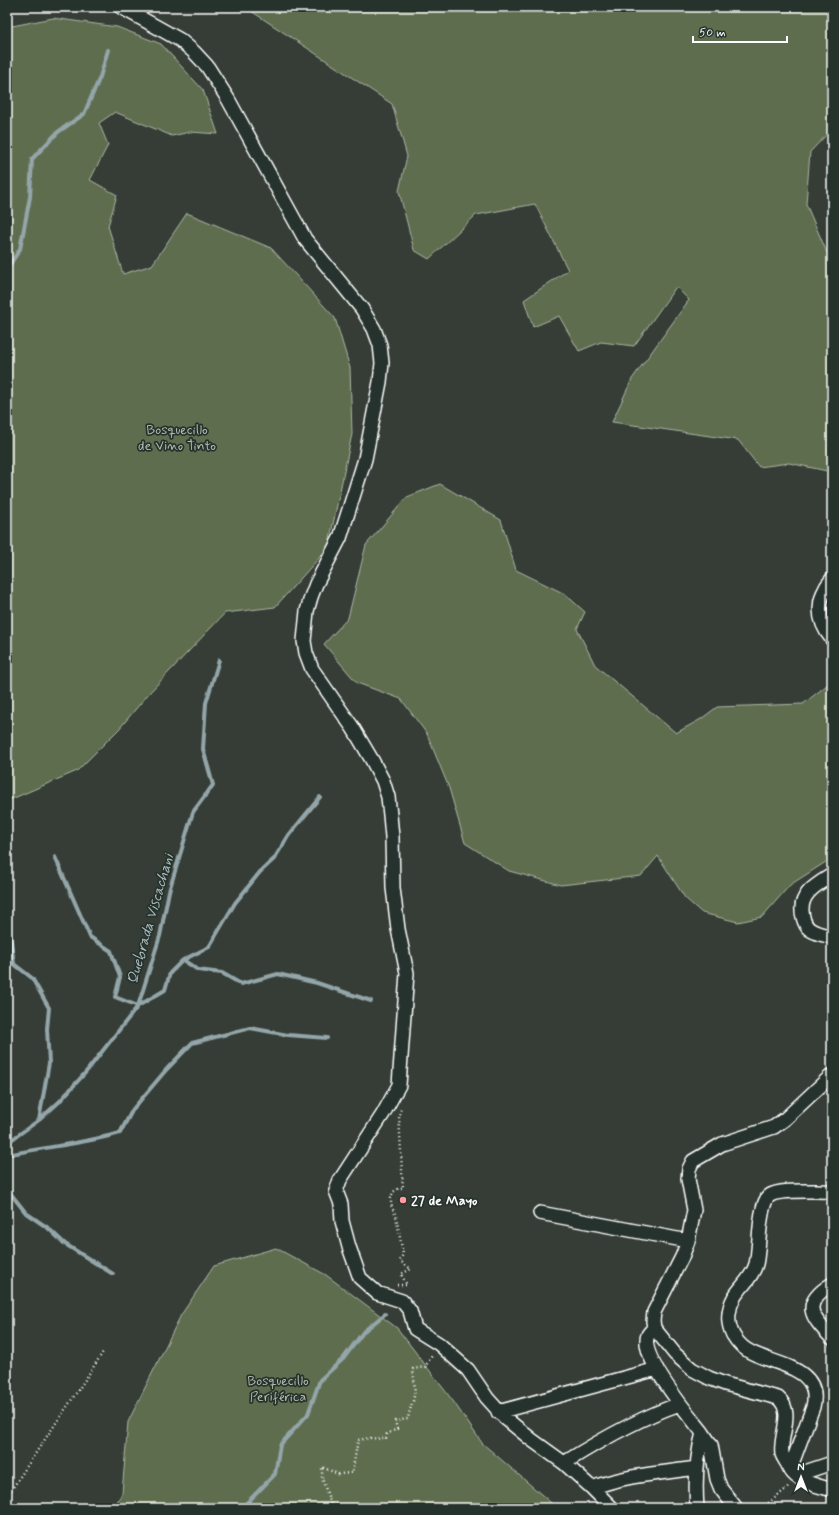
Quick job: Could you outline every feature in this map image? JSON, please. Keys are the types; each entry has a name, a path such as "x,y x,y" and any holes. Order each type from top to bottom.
{"street":[{"path":"121,7 180,40 207,66 228,99 305,239 362,309 374,329 380,345 382,363 380,382 365,459 340,538 316,584 308,611 304,641 306,653 312,668 353,728 383,781 386,792 392,838 393,888 398,929 407,973 399,1085 383,1114 340,1180 336,1191 341,1204 342,1221 349,1247 360,1278 377,1292 402,1301 410,1311 415,1329 439,1344 468,1370 498,1412 532,1440 564,1462 612,1508"},
{"path":"832,578 824,588 820,603 826,618 824,630 832,639"},
{"path":"832,875 807,892 802,906 802,916 810,930 832,937"},
{"path":"832,1074 785,1119 774,1127 722,1144 693,1161 689,1169 688,1179 694,1210 688,1241 672,1278 656,1306 653,1321 654,1328 675,1354 692,1369 725,1384 778,1398 783,1402 786,1410 786,1418 782,1443 782,1455 795,1474 832,1490"},
{"path":"795,1474 816,1397 813,1388 806,1378 793,1368 747,1350 740,1344 733,1334 728,1320 730,1305 734,1296 752,1274 756,1265 760,1223 768,1197 777,1192 832,1191"},
{"path":"540,1213 688,1241"},
{"path":"832,1284 816,1296 812,1307 816,1321 832,1338"},
{"path":"654,1328 648,1335 648,1351 657,1369 680,1404 711,1445 717,1479 721,1489 736,1508"},
{"path":"498,1412 657,1369"},
{"path":"564,1462 664,1409 680,1404"},
{"path":"697,1508 698,1453 703,1433"},
{"path":"795,1474 832,1463"},
{"path":"592,1488 608,1482 635,1476 697,1468"}],"path":[{"path":"394,1286 407,1286 402,1274 411,1269 400,1261 404,1254 396,1216 391,1205 393,1192 399,1188 403,1188 399,1116 402,1104"},
{"path":"332,1508 322,1478 322,1467 338,1474 352,1473 358,1440 370,1438 386,1439 387,1434 397,1429 395,1421 408,1419 415,1384 413,1369 425,1367 439,1344"},
{"path":"7,1497 35,1452 67,1408 103,1352"},
{"path":"762,1508 795,1474"},
{"path":"292,1508 292,1506 296,1508"}],"green space":[{"path":"245,7 832,7 832,129 810,152 806,204 832,264 832,472 789,463 759,467 738,440 612,422 632,379 689,300 676,287 634,346 601,342 579,351 559,316 533,327 524,300 568,270 535,204 476,215 429,259 414,250 399,191 407,156 392,104"},
{"name":"Bosquecillo de Vino Tinto","path":"53,18 117,27 161,44 203,90 218,134 190,132 172,136 115,112 99,123 108,145 90,180 117,195 108,226 123,274 152,265 187,213 271,248 335,318 350,368 352,434 328,548 275,607 225,613 150,692 119,729 77,771 7,801 7,27"},
{"path":"440,484 501,520 516,570 565,594 585,612 577,629 595,665 676,733 701,719 717,707 803,704 832,681 832,858 790,885 762,917 738,922 702,913 685,898 658,856 641,876 561,885 509,871 465,843 449,788 427,734 401,699 357,683 324,644 348,618 366,545 407,497"},
{"name":"Bosquecillo Periférica","path":"276,1248 326,1275 397,1328 453,1401 482,1443 557,1508 114,1508 122,1493 128,1422 181,1315 214,1266"}],"waterway":[{"path":"7,269 20,249 30,197 32,159 58,132 84,114 100,77 108,50"},
{"name":"Quebrada Viscachani","path":"7,1143 39,1120 59,1102 86,1072 138,1006 160,936 169,891 193,812 213,785 203,749 206,703 219,660"},
{"path":"55,857 90,937 111,951 120,977 115,997 138,1006 165,990 170,973 183,960 209,947 235,903 260,872 274,859 289,835 320,797"},
{"path":"10,934 14,964 32,978 49,1008 47,1029 49,1063 39,1120"},
{"path":"183,960 198,970 222,973 241,984 278,974 317,983 371,1001"},
{"path":"7,1155 92,1140 120,1133 133,1109 166,1070 192,1043 250,1028 288,1035 327,1038"},
{"path":"7,1189 26,1213 48,1228 65,1244 113,1274"},
{"path":"242,1508 275,1474 280,1445 308,1414 320,1380 343,1359 364,1331 385,1314"}],"place":[{"name":"27 de Mayo","path":"403,1200"}]}
